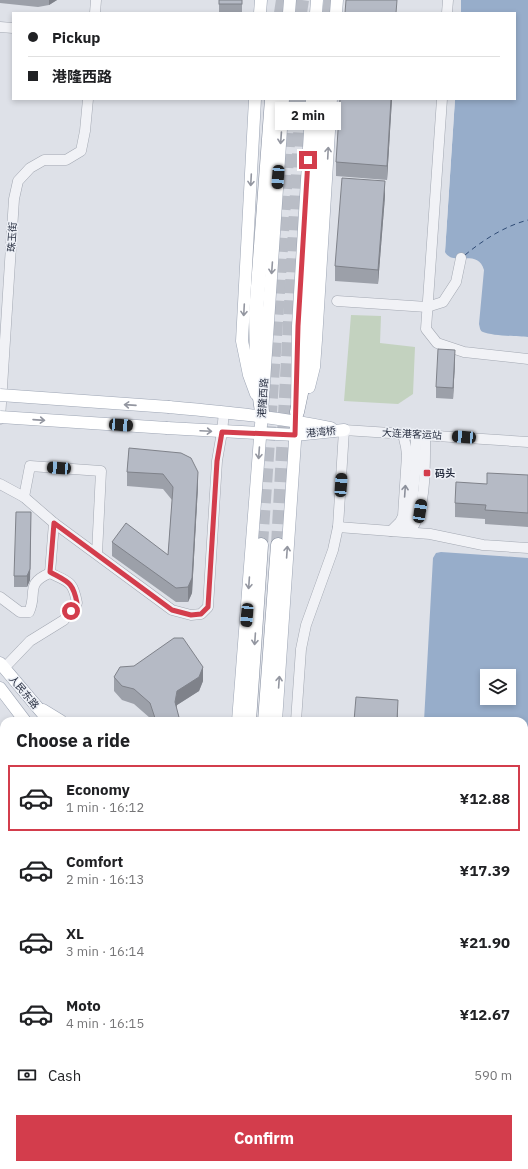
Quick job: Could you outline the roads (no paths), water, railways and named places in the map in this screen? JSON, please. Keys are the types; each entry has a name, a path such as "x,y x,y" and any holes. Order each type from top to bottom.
{"highway":[{"path":"262,415 257,377 256,313 272,100"},
{"path":"296,416 308,354 322,100"},
{"path":"249,717 261,544"},
{"path":"265,717 278,545"}],"main road":[{"path":"260,12 261,0"},
{"path":"289,12 290,0"},
{"path":"316,12 317,0"},
{"path":"336,12 337,0"},
{"path":"255,100 242,341 249,375 262,415"},
{"name":"港隆西路","path":"238,717 261,433 283,100"},
{"path":"276,717 295,435 298,326 312,100"},
{"path":"296,416 308,391 314,366 331,100"},
{"name":"港湾桥","path":"0,395 262,415 296,416 344,430"},
{"name":"港湾桥","path":"0,418 222,432 295,435 344,430"},
{"name":"人民东路","path":"4,663 46,717"},
{"path":"1,694 20,717"},
{"path":"35,705 54,717"}],"street":[{"path":"95,12 96,0"},
{"path":"447,12 448,0"},
{"path":"0,27 12,28"},
{"name":"珠玉街","path":"0,418 14,199 18,181 30,168 44,160 66,160 81,152 85,131 88,100"},
{"path":"442,100 426,329 437,343 464,352 528,359"},
{"path":"337,301 427,307 443,302 456,282 461,258"},
{"path":"0,484 24,497 54,523 172,610 191,615 201,614 208,607 217,461 224,412"},
{"path":"296,717 301,650 306,626 333,550 338,527 344,430"},
{"name":"大连港客运站","path":"344,430 528,442"},
{"path":"400,531 400,522 403,516 404,506 407,455 403,434"},
{"path":"400,531 416,522 421,506 420,435"},
{"path":"24,497 30,466 101,471 97,554"},
{"path":"50,572 54,523"},
{"path":"338,527 430,534 483,545 528,548"},
{"path":"0,597 20,612 29,612 33,588 39,578 50,572"},
{"path":"4,663 30,640 64,620 77,603 75,590 69,583 50,572"}],"water":[{"path":"461,0 528,0 528,337 505,336 481,331 479,324 484,270 481,264 476,260 454,258 445,252 455,100 516,100 516,12 461,12"},
{"path":"441,552 528,558 528,717 424,717 433,558 436,553"}],"tunnel":[{"path":"281,12 283,0"},
{"path":"300,12 302,0"},
{"path":"329,12 331,0"},
{"path":"261,545 291,100"},
{"path":"278,545 302,100"}],"place":[{"name":"码头","path":"427,473"}]}
